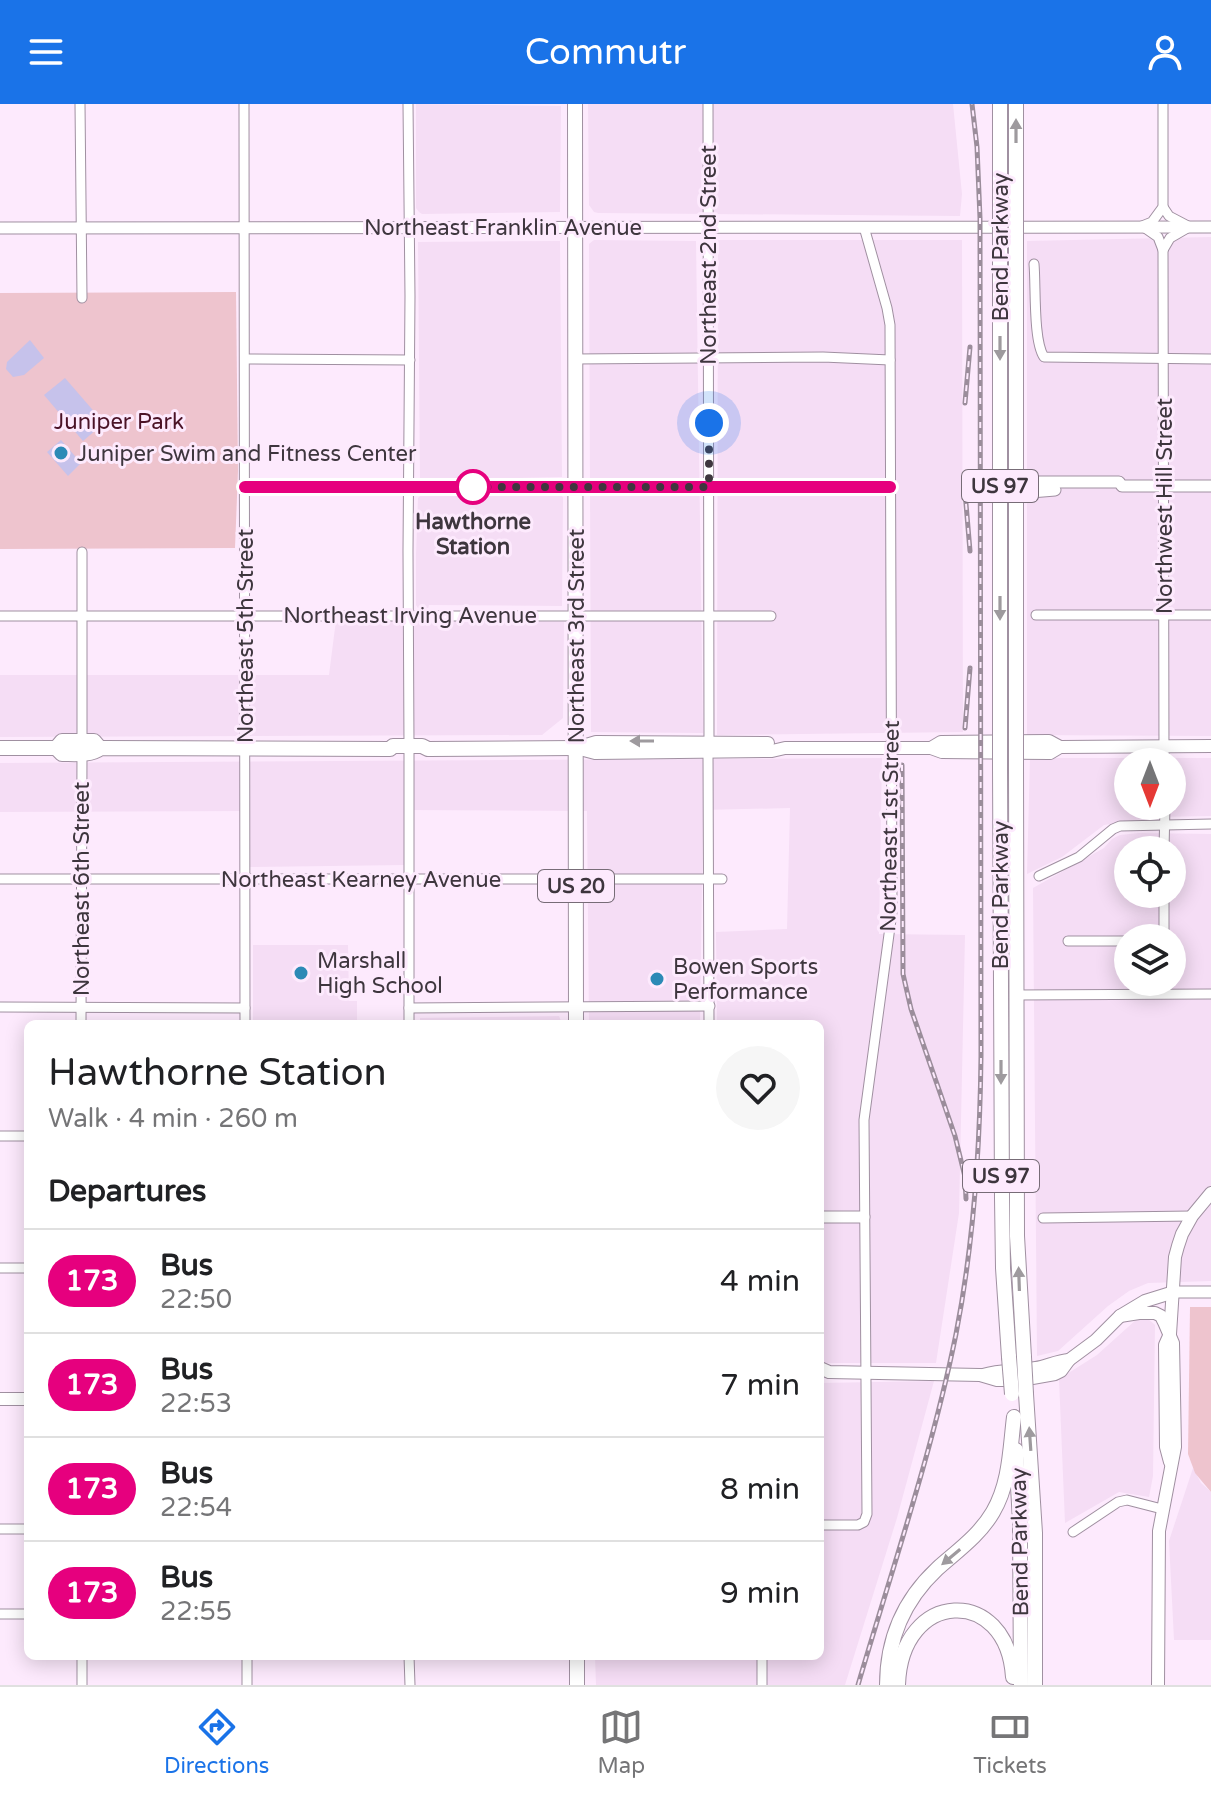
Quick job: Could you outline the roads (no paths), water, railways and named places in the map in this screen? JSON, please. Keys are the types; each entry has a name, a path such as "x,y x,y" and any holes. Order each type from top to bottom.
{"main road":[{"name":"Northeast 3rd Street","path":"575,104 576,1020"},
{"name":"Bend Parkway","path":"1000,104 1003,220 1000,242 995,742 1000,768 1003,1268 1019,1375 1035,1533 1035,1685"},
{"name":"Bend Parkway","path":"1016,104 1019,1375 1014,1417 1020,1522 1021,1685"},
{"path":"0,748 56,748 62,741 82,747 94,741 100,748 390,749 393,752 422,746 428,749 576,748 595,753 708,748 772,751 785,748 931,748 941,742 1049,741 1060,747 1211,746"},
{"path":"1171,1466 1166,1447 1165,1345 1170,1334 1175,1257 1192,1216 1211,1193"},
{"path":"824,1372 980,1375 996,1371 1019,1375 1069,1360 1096,1340 1120,1316 1145,1301 1174,1292"},
{"path":"1120,1316 1139,1313 1161,1316 1173,1343 1175,1447 1162,1509 1157,1560 1158,1685"},
{"path":"0,1399 24,1399"},
{"path":"1166,1408 1170,1411 1175,1437"},
{"path":"887,1685 890,1652 904,1611 935,1571 979,1531 1001,1498 1008,1470 1014,1417"},
{"path":"898,1685 900,1662 914,1632 926,1620 957,1610 985,1618 997,1629 1011,1656 1014,1685"},
{"path":"577,1660 577,1685"}],"street":[{"path":"80,104 82,298"},
{"name":"Northeast 5th Street","path":"244,104 245,1020"},
{"path":"408,104 409,1020"},
{"name":"Northeast 2nd Street","path":"708,104 709,1020"},
{"path":"1163,104 1163,207 1169,216 1189,227"},
{"path":"1142,226 1152,222 1163,207"},
{"name":"Northeast Franklin Avenue","path":"0,228 864,227 1003,220 1211,227"},
{"path":"1142,226 1158,237 1163,250"},
{"name":"Northeast 1st Street","path":"824,1525 858,1525 864,1522 867,1514 864,1120 892,912 890,325 864,227"},
{"path":"1163,250 1170,238 1189,227"},
{"name":"Northwest Hill Street","path":"1163,250 1164,747"},
{"path":"1034,264 1037,333 1040,352 1044,357 1211,359"},
{"path":"575,359 823,357 890,360"},
{"path":"246,359 410,360"},
{"path":"1015,477 1032,482 1119,482 1122,486"},
{"path":"1015,499 1041,490 1211,486"},
{"path":"245,487 890,487"},
{"name":"Northeast 6th Street","path":"81,1020 82,552"},
{"path":"1036,615 1211,615"},
{"name":"Northeast Irving Avenue","path":"0,616 771,616"},
{"path":"1164,820 1164,836"},
{"path":"1039,876 1079,857 1120,826 1211,824"},
{"name":"Northeast Kearney Avenue","path":"0,879 722,879"},
{"path":"1068,941 1114,941"},
{"path":"1016,995 1114,994"},
{"path":"1186,994 1211,994"},
{"path":"409,1008 710,1006"},
{"path":"0,1007 245,1008"},
{"path":"0,1136 24,1136"},
{"path":"1165,1215 1182,1234"},
{"path":"1043,1218 1192,1216"},
{"path":"824,1217 864,1217"},
{"path":"0,1268 24,1268"},
{"path":"1174,1292 1211,1292"},
{"path":"1073,1532 1118,1502 1127,1500 1162,1509"},
{"path":"0,1529 24,1529"},
{"path":"0,1614 24,1614"},
{"path":"82,1660 82,1685"},
{"path":"247,1660 247,1685"},
{"path":"409,1660 410,1685"},
{"path":"762,1660 762,1685"}],"railway":[{"path":"858,1685 923,1467 956,1334 972,1230 977,1161 981,1056 980,218 972,104"},
{"path":"965,403 970,347"},
{"path":"965,492 970,551"},
{"path":"965,728 970,668"},
{"path":"902,765 903,974 911,1009 955,1136 965,1177 966,1199"}],"place":[{"name":"Juniper Swim and Fitness Center","path":"61,453"},
{"name":"Hawthorne Station","path":"473,487"},
{"name":"Marshall High School","path":"301,973"},
{"name":"Bowen Sports Performance","path":"657,979"}],"park label":[{"name":"Juniper Park","path":"119,421"}]}
